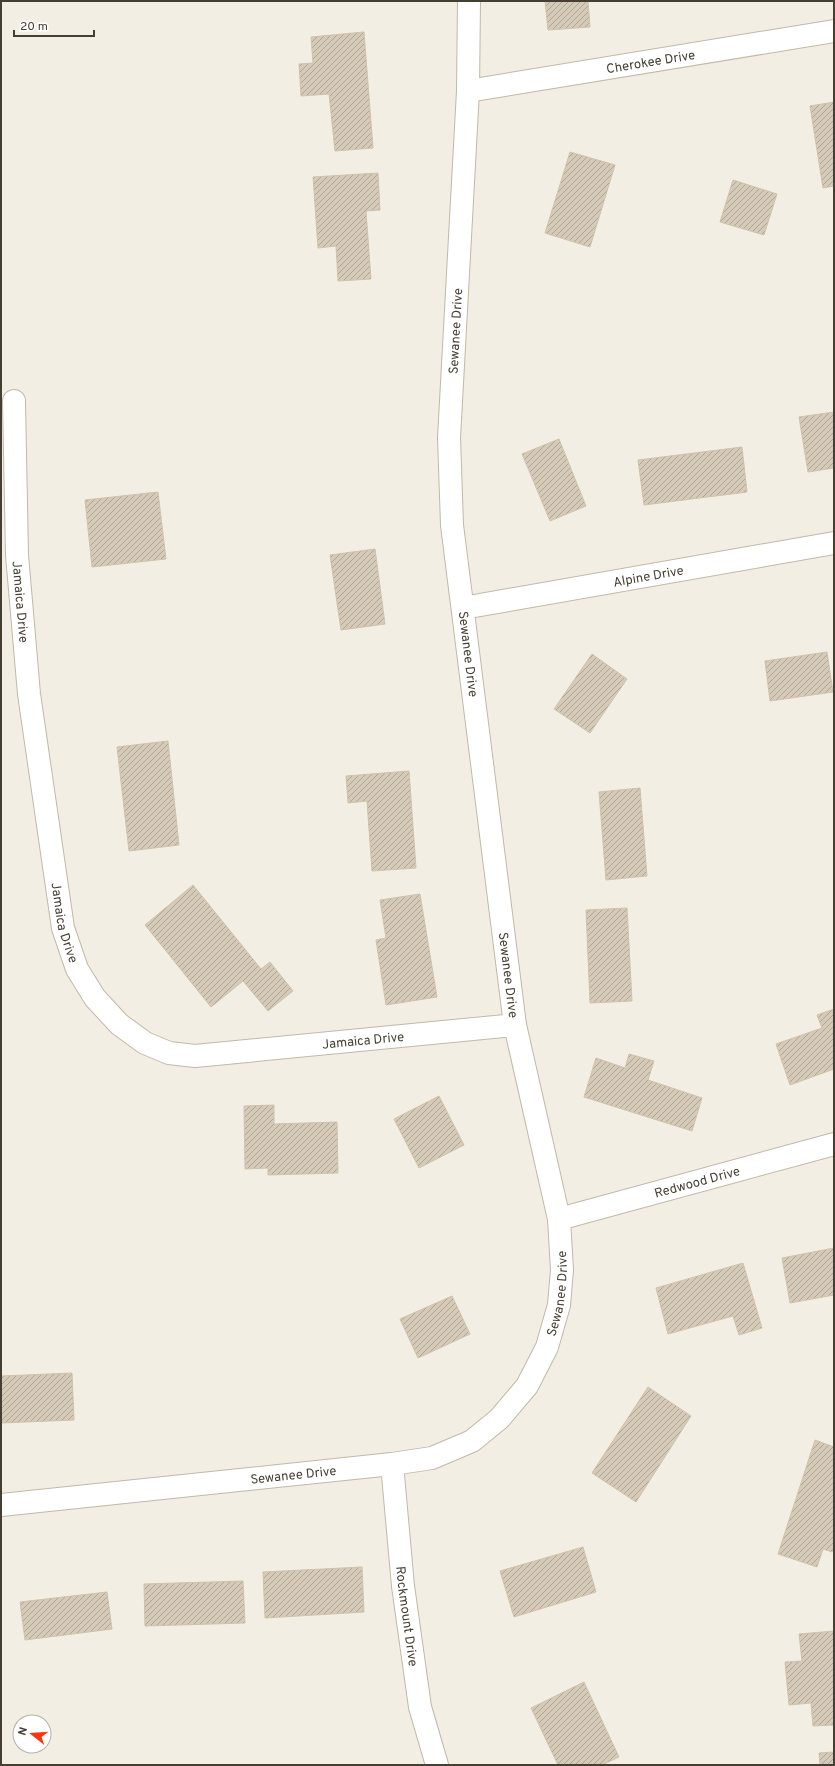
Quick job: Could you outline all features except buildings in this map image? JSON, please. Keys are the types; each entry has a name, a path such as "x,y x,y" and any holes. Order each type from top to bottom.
{"street":[{"name":"Sewanee Drive","path":"1,1505 392,1464 432,1458 472,1441 500,1419 527,1386 547,1347 559,1305 562,1270 559,1219 515,1025 452,525 449,438 468,91 469,1"},
{"name":"Cherokee Drive","path":"468,91 834,31"},
{"name":"Jamaica Drive","path":"14,401 17,555 29,694 62,928 77,969 95,998 119,1024 145,1043 170,1053 195,1056 515,1025"},
{"name":"Alpine Drive","path":"463,608 834,543"},
{"name":"Redwood Drive","path":"559,1219 834,1144"},
{"name":"Rockmount Drive","path":"392,1464 403,1586 419,1700 437,1765"}]}
